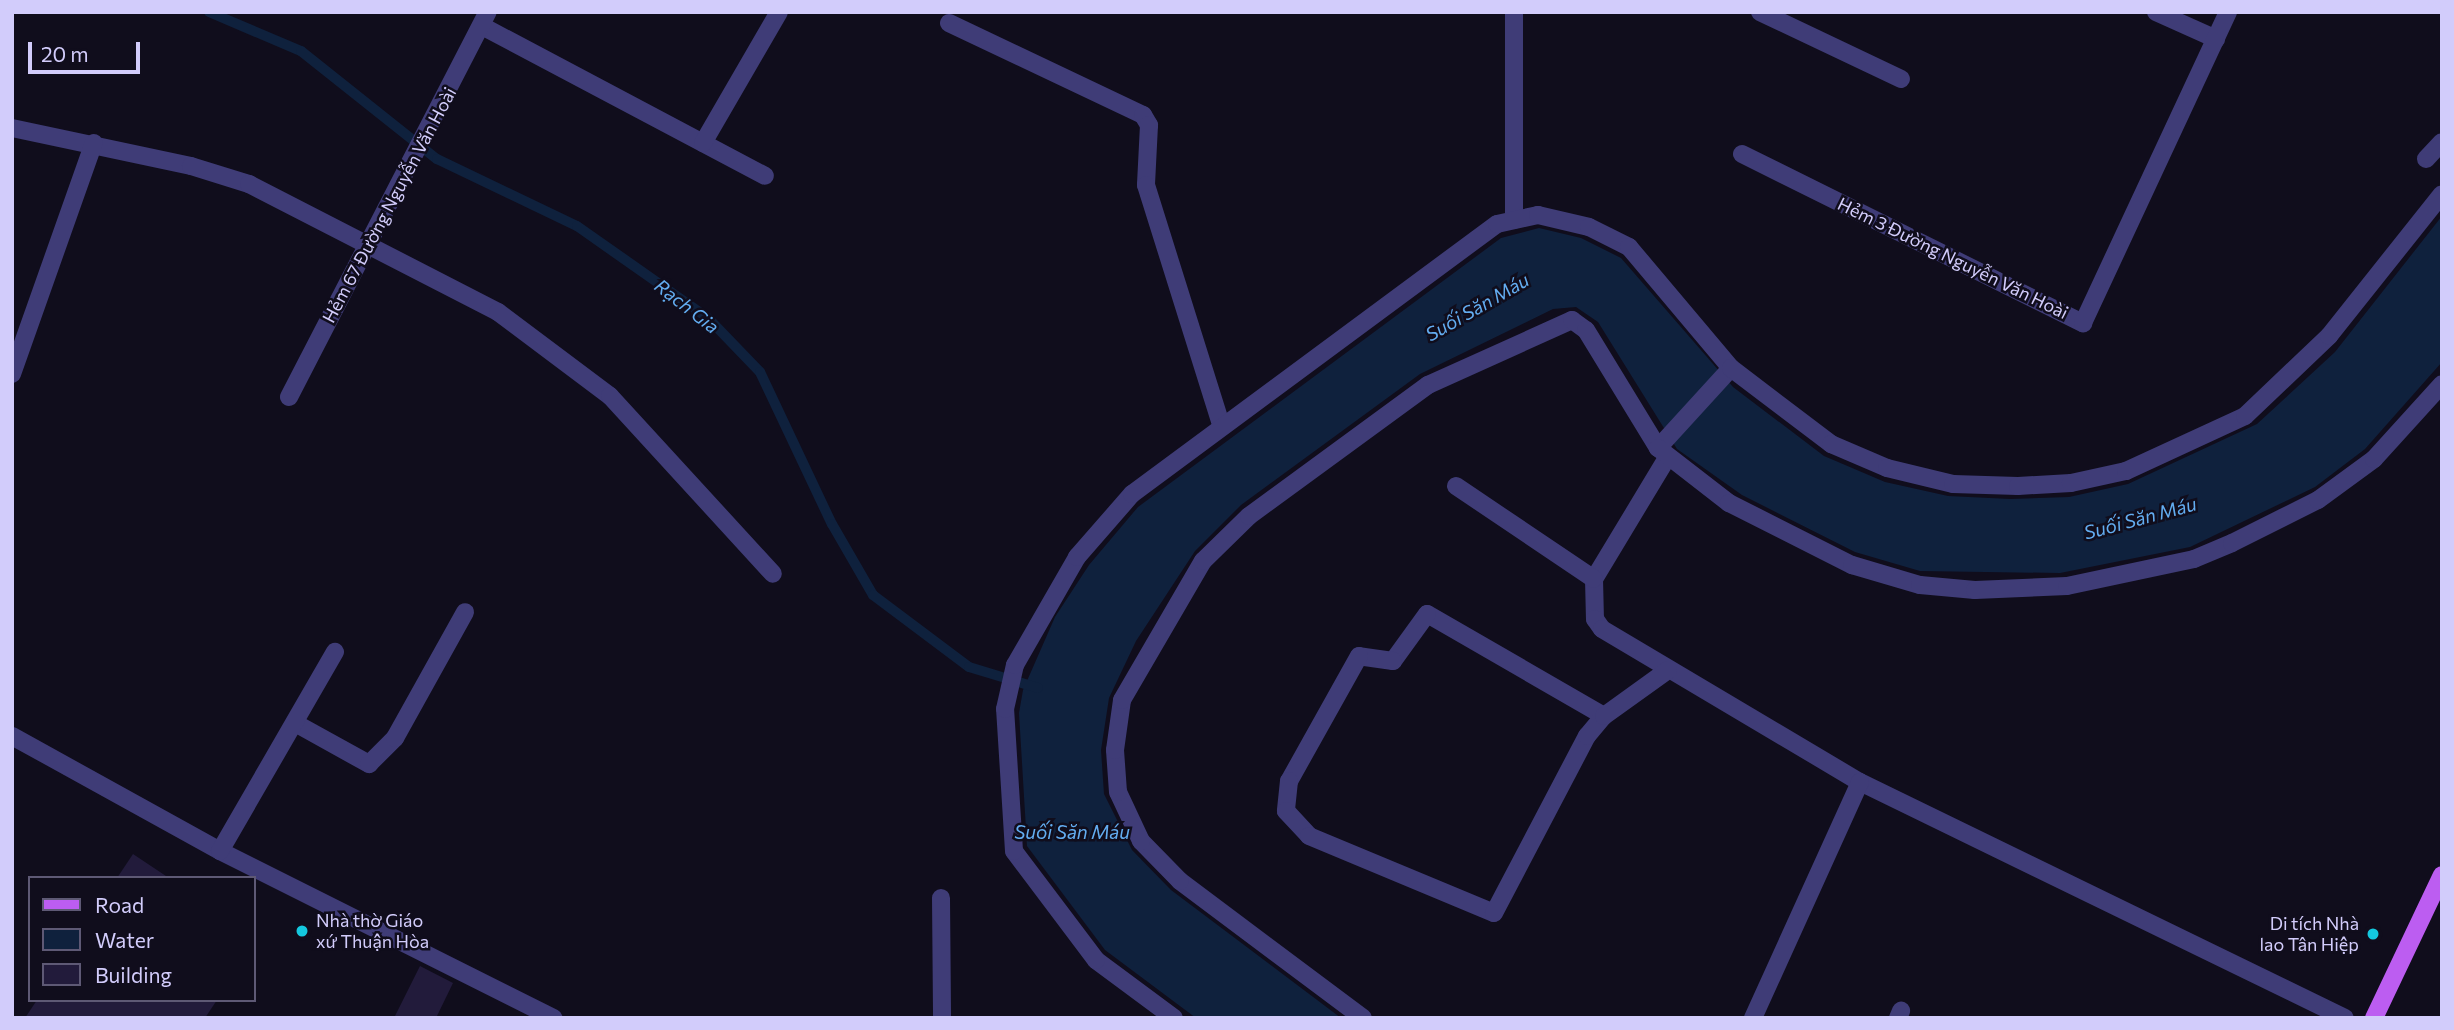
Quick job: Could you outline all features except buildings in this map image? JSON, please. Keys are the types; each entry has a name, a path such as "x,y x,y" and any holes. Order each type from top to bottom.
{"main road":[{"path":"2375,1018 2442,875"}],"street":[{"path":"703,143 779,12"},
{"path":"1514,12 1514,220"},
{"path":"1759,12 1901,79"},
{"path":"2156,12 2216,39"},
{"name":"Hẻm 3 Đường Nguyễn Văn Hoài","path":"1742,154 2083,323 2228,12"},
{"path":"485,19 765,176"},
{"name":"Hẻm 67 Đường Nguyễn Văn Hoài","path":"289,397 485,19"},
{"path":"949,23 1143,114 1149,125 1146,185 1220,424"},
{"path":"12,128 94,143 249,184 498,312 572,364 610,396 773,574"},
{"path":"2426,159 2442,142"},
{"path":"12,373 94,143"},
{"path":"1174,1018 1096,960 1014,851 1005,709 1015,665 1077,557 1132,494 1220,424 1497,224 1538,215 1589,227 1629,247 1731,368 1831,444 1887,468 1953,484 2018,486 2071,483 2126,471 2245,416 2268,399 2329,336 2442,194"},
{"path":"1363,1018 1180,881 1141,841 1118,792 1115,750 1122,700 1144,653 1203,561 1249,516 1427,385 1555,323 1572,320 1587,330 1662,453 1752,516 1852,565 1920,585 1975,590 2067,586 2194,559 2318,500 2374,459 2442,384"},
{"path":"1731,368 1662,453 1594,579 1598,625 1668,670 1860,782 2345,1018"},
{"path":"1456,486 1594,579"},
{"path":"295,723 369,764 395,738 465,612"},
{"path":"1604,716 1426,614 1392,660 1359,656 1289,781 1286,811 1309,836 1494,913 1587,736 1604,716 1668,670"},
{"path":"220,851 335,652"},
{"path":"12,736 220,851 553,1018"},
{"path":"1753,1018 1860,782"},
{"path":"941,898 942,1018"}],"water":[{"name":"Suối Săn Máu","path":"2442,216 2442,362 2365,449 2315,487 2190,547 2060,573 1920,571 1855,552 1742,495 1677,449 1598,322 1576,307 1553,309 1420,374 1241,505 1195,551 1136,641 1109,698 1101,750 1104,794 1132,850 1171,890 1341,1018 1196,1018 1105,950 1027,846 1019,713 1023,690 1055,617 1089,565 1138,507 1501,238 1539,228 1581,238 1621,258 1733,387 1824,456 1885,482 1948,496 2010,499 2069,497 2128,484 2257,424 2335,352"}],"waterway":[{"name":"Rạch Gia","path":"209,12 301,51 437,159 577,226 708,318 760,372 832,524 873,595 969,667 1038,688"}],"place":[{"name":"Nhà thờ Giáo xứ Thuận Hòa","path":"302,931"},
{"name":"Di tích Nhà lao Tân Hiệp","path":"2373,934"}]}
